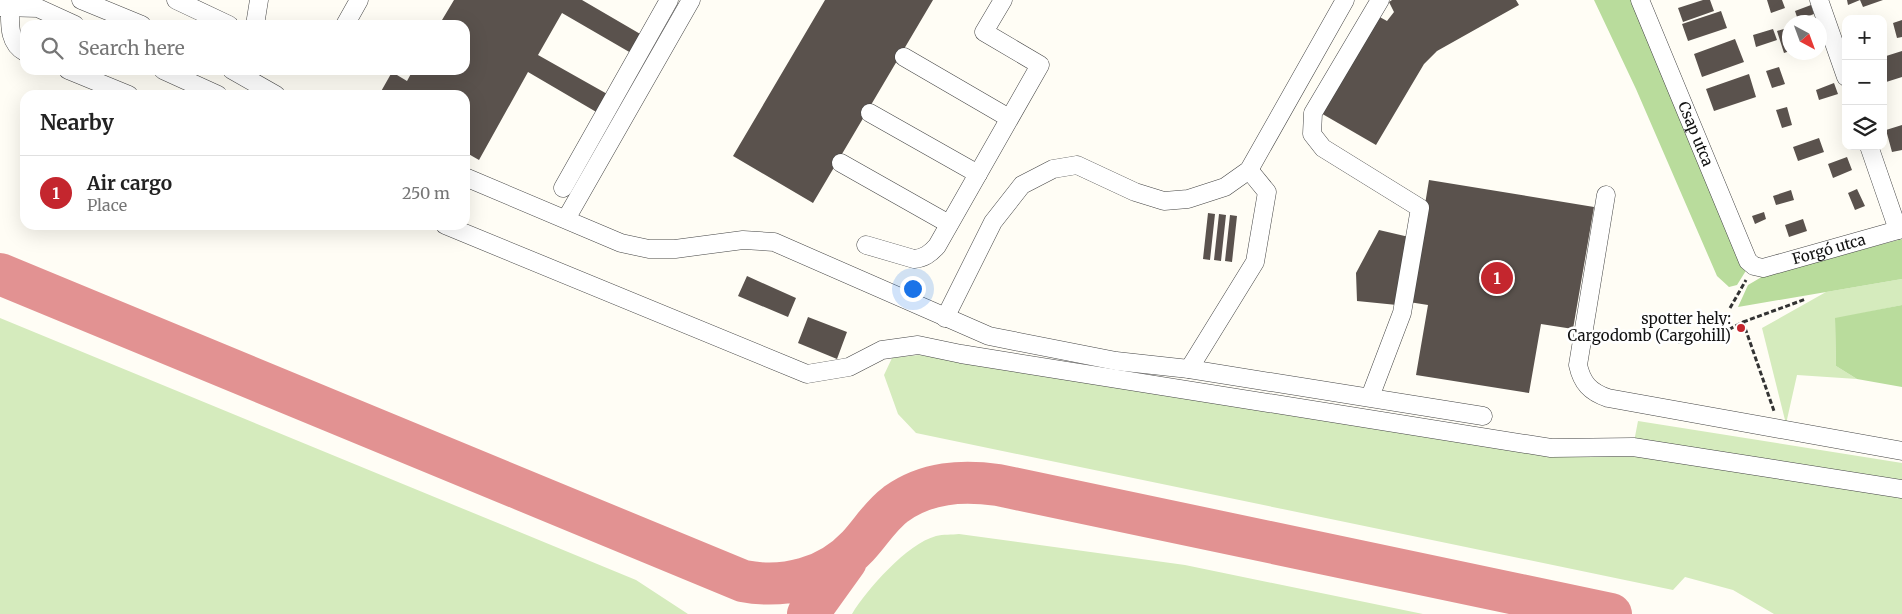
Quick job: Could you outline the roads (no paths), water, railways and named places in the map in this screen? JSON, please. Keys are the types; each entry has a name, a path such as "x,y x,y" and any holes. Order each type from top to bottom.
{"street":[{"path":"5,7 31,0"},
{"path":"80,0 127,20"},
{"path":"176,0 218,20"},
{"path":"256,20 260,0"},
{"path":"348,20 359,0"},
{"path":"563,188 669,0"},
{"path":"566,219 691,0"},
{"path":"866,245 914,259 921,258 937,246 1040,65 984,32 1003,0"},
{"path":"945,318 993,222 1022,185 1053,169 1077,165 1136,192 1164,201 1188,199 1225,187 1249,170 1345,0"},
{"path":"1370,396 1402,313 1420,208 1323,148 1312,134 1313,113 1380,0"},
{"name":"Csap utca","path":"1640,0 1748,261 1754,266"},
{"path":"1819,0 1842,66"},
{"path":"5,7 44,9 65,20"},
{"path":"5,7 12,37 15,44 20,48"},
{"path":"904,57 1009,118"},
{"path":"80,75 117,90"},
{"path":"174,75 207,90"},
{"path":"241,75 268,90"},
{"path":"259,75 269,90"},
{"path":"870,113 978,174"},
{"path":"1870,150 1900,230"},
{"path":"841,163 949,224"},
{"path":"1189,369 1255,262 1267,192 1249,170"},
{"path":"470,179 621,242 649,249 743,240 774,242 989,336 1027,345 1116,361 1189,369 1370,396 1483,416"},
{"path":"1606,195 1579,358 1581,377 1596,394 1608,398 1902,451"},
{"path":"457,230 807,374 848,366 882,350 918,344 970,356 1551,448 1634,447 1902,489"},
{"name":"Forgó utca","path":"1754,266 1763,268 1900,230"}],"place":[{"name":"Air cargo","path":"1497,278"},
{"name":"spotter hely: Cargodomb (Cargohill)","path":"1741,328"}]}
